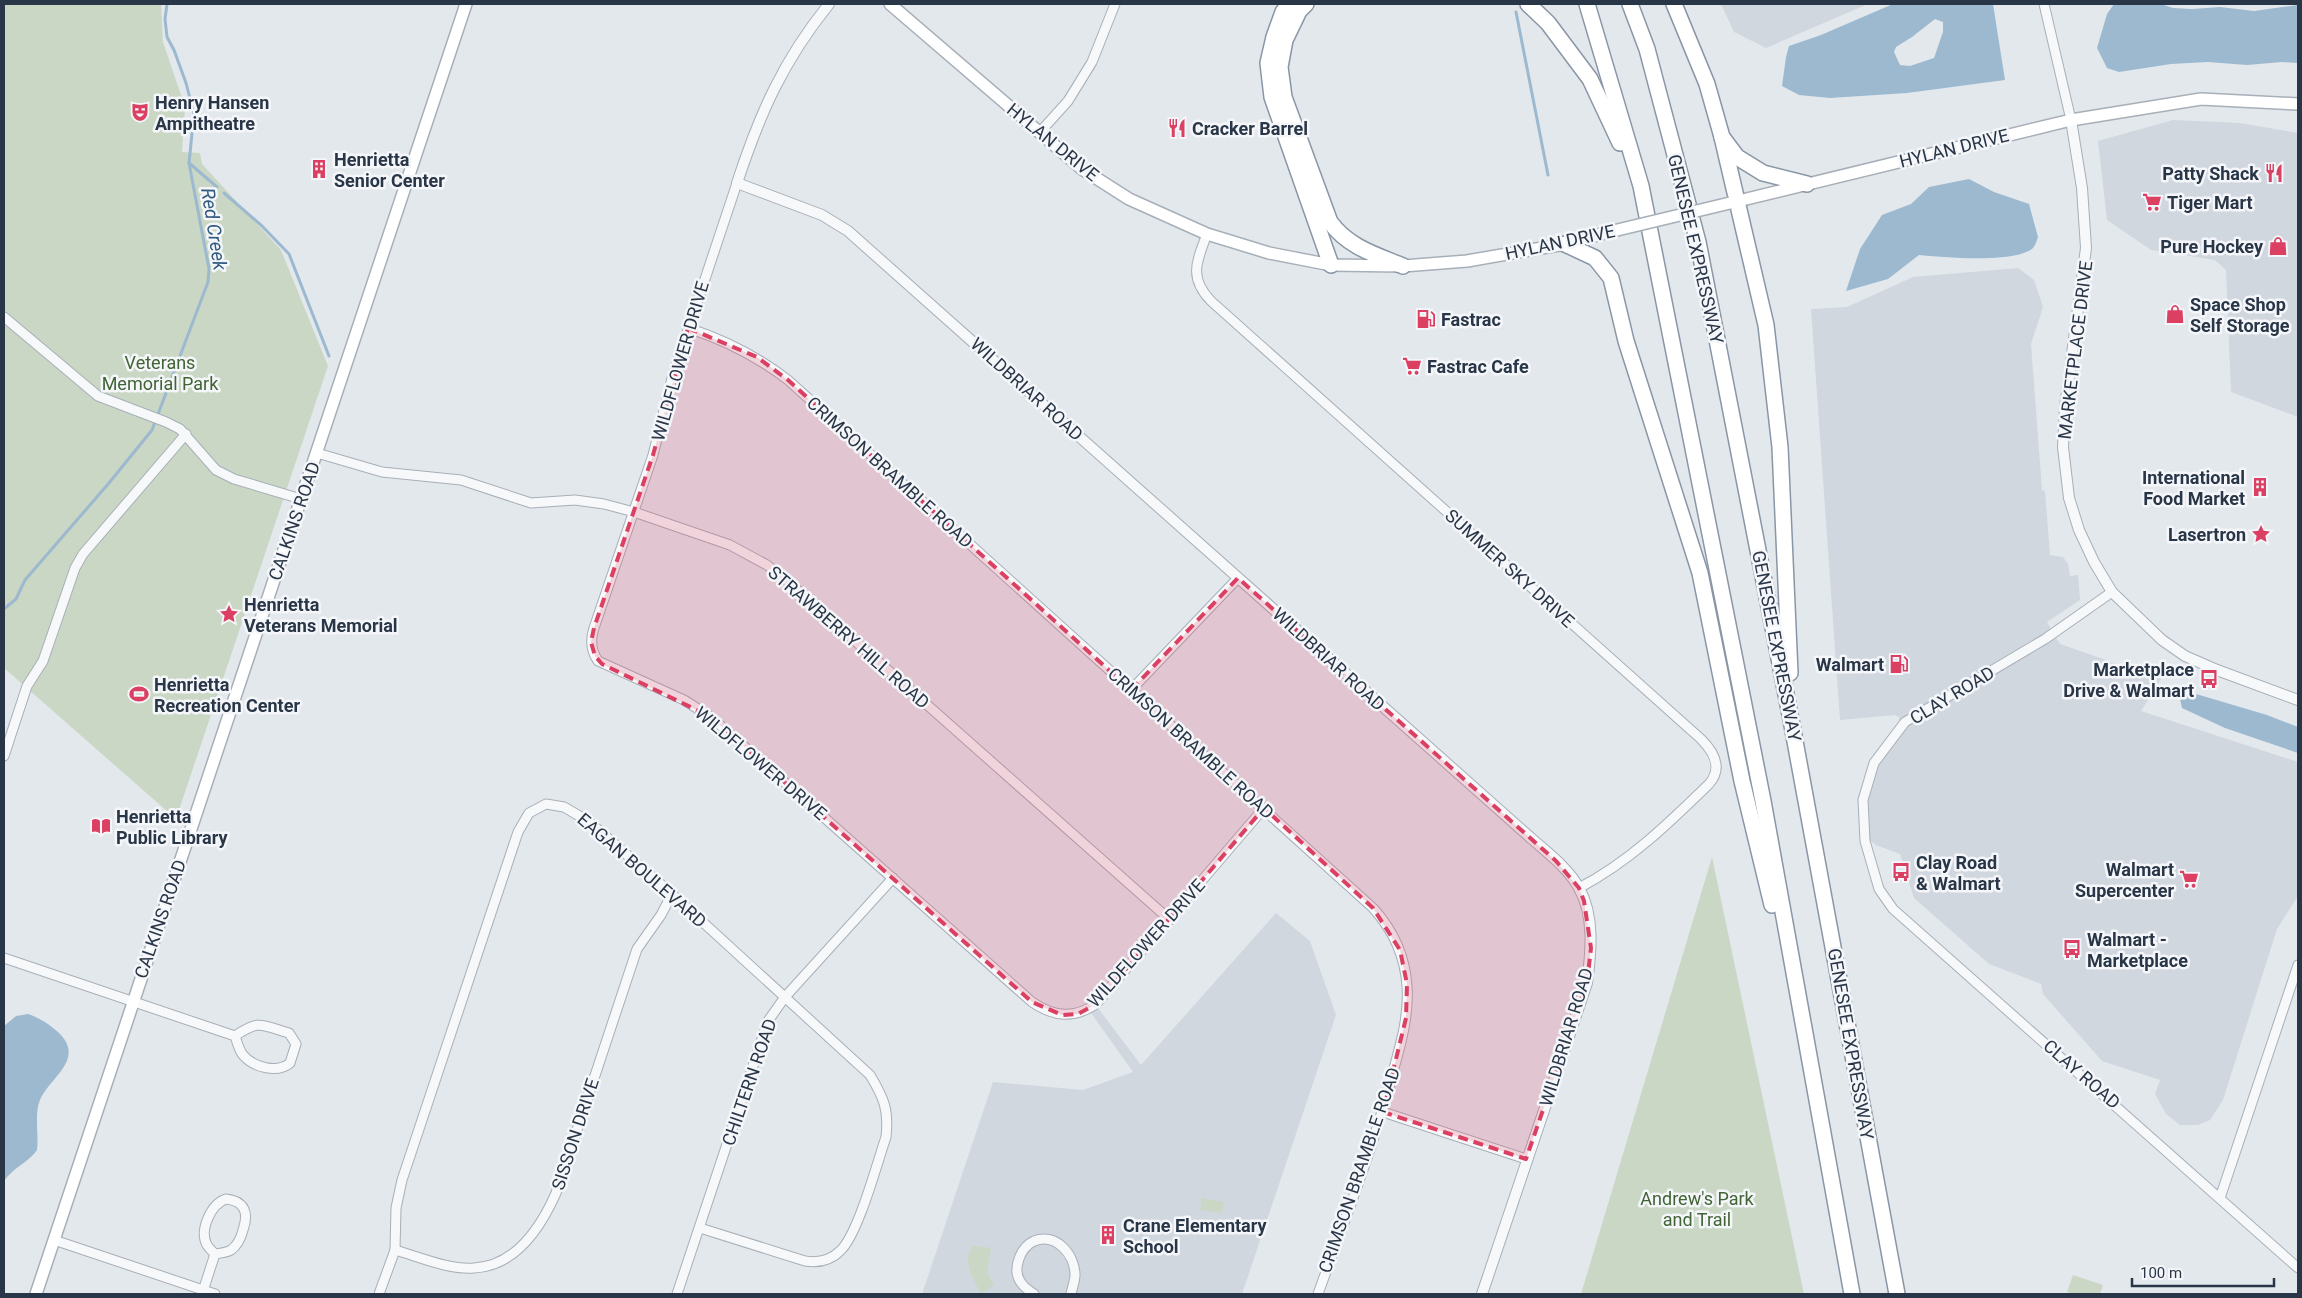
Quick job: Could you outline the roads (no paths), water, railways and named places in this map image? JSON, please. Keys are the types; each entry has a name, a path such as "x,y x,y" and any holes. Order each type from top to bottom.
{"highway":[{"path":"1289,4 1283,12 1274,37 1268,63 1272,97 1330,265"},
{"path":"1306,4 1299,11 1285,40 1280,67 1284,97 1326,213 1339,235 1372,254 1403,266"},
{"path":"1528,4 1548,23 1590,79 1641,186"},
{"path":"1587,4 1641,186 1763,802 1808,1060 1852,1294"},
{"name":"GENESEE EXPRESSWAY","path":"1630,4 1647,49 1698,242 1792,724 1897,1294"},
{"path":"1674,4 1706,84 1722,138 1733,203 1766,326 1780,447 1792,724"},
{"path":"1722,138 1737,157 1763,173 1807,184"},
{"path":"1566,244 1595,258 1611,278 1626,341 1700,573 1742,781 1808,1060"}],"main road":[{"name":"CALKINS ROAD","path":"36,1294 132,1000 466,4"},
{"name":"HYLAN DRIVE","path":"890,4 1082,169 1129,199 1207,234 1269,253 1330,265 1403,266 1466,261 1566,244 2071,120 2201,99 2298,104"}],"street":[{"name":"WILDFLOWER DRIVE","path":"829,4 799,43 779,77 758,120 669,385 653,455 594,628 591,642 595,656 602,664 684,700 711,717 1032,1002 1041,1009 1062,1015 1078,1014 1096,1004 1170,920 1264,808"},
{"path":"1040,132 1068,101 1092,62 1115,4"},
{"name":"MARKETPLACE DRIVE","path":"2044,4 2071,120 2082,188 2086,248 2065,407 2063,447 2069,498 2079,530 2094,562 2112,592 2147,627 2185,656 2216,670 2298,700"},
{"name":"WILDBRIAR ROAD","path":"736,183 822,215 848,231 1532,838 1556,861 1579,888 1584,901 1590,932 1591,948 1587,982 1482,1294"},
{"name":"SUMMER SKY DRIVE","path":"1207,234 1196,273 1202,292 1701,739 1712,752 1716,770 1709,784 1625,860 1604,875 1579,888"},
{"path":"4,317 94,393 112,402 172,424 186,434 216,470 234,479 301,499"},
{"name":"CRIMSON BRAMBLE ROAD","path":"688,328 714,336 757,357 788,380 1264,808 1373,908 1385,922 1400,950 1407,984 1406,1018 1383,1112 1318,1294"},
{"path":"4,756 27,686 43,661 75,568 83,554 186,434"},
{"name":"STRAWBERRY HILL ROAD","path":"317,453 382,472 461,480 531,503 575,500 604,504 634,512 730,545 767,565 1170,920"},
{"path":"1132,690 1238,578"},
{"name":"CLAY ROAD","path":"2112,592 2045,639 1906,722 1874,763 1862,800 1865,840 1874,874 1879,889 1893,909 2298,1268"},
{"name":"EAGAN BOULEVARD","path":"379,1294 395,1250 396,1208 402,1180 523,820 537,807 546,804 564,807 575,812 672,894 870,1076 886,1105 888,1121 886,1137 852,1235 841,1251 834,1256 821,1262 813,1262 700,1228"},
{"name":"CHILTERN ROAD","path":"677,1294 762,1036 775,1010 894,878"},
{"name":"SISSON DRIVE","path":"395,1250 457,1267 475,1268 494,1264 510,1255 525,1243 537,1228 556,1193 637,949 661,915 672,894"},
{"path":"4,958 235,1036 242,1054 248,1060 271,1069 279,1070 290,1063 296,1044 289,1033 260,1024 253,1025 235,1036"},
{"path":"2220,1198 2298,965"},
{"path":"1383,1112 1526,1159"},
{"path":"226,1199 239,1202 244,1207 247,1219 240,1239 231,1250 215,1254 208,1246 204,1232 212,1210 215,1204 226,1199"},
{"path":"54,1240 203,1292 215,1294"},
{"path":"1034,1294 1018,1280 1018,1260 1023,1250 1035,1241 1049,1240 1063,1246 1072,1259 1075,1275 1071,1294"},
{"path":"203,1292 215,1254"}],"water":[{"path":"1893,4 1993,4 2005,80 1907,93 1830,98 1799,95 1782,86 1789,46 1821,35","holes":["1935,19 1943,22 1943,32 1934,58 1910,66 1900,65 1894,52 1896,47"]},
{"path":"2114,4 2161,4 2173,8 2220,7 2254,11 2298,5 2298,63 2282,62 2247,65 2208,62 2171,64 2119,72 2107,68 2097,48 2107,14"},
{"path":"1969,179 1994,192 2029,204 2038,237 2033,248 2024,253 1995,258 1919,255 1888,279 1846,291 1860,249 1882,215 1911,204 1929,187"},
{"path":"2186,691 2267,715 2298,727 2298,753 2225,728 2182,708 2180,699"},
{"path":"28,1014 50,1025 57,1031 67,1043 69,1052 63,1068 44,1092 38,1106 37,1150 4,1181 4,1026 16,1016"}],"waterway":[{"name":"Red Creek","path":"4,609 16,599 25,580 152,430 208,282 209,269 189,163 194,114 186,83 174,50 167,37 165,19 167,4"},
{"path":"1516,12 1548,175"},
{"path":"189,163 217,187"},
{"path":"224,193 262,226 289,254 329,356"}],"place":[{"name":"Henry Hansen Ampitheatre","path":"140,112"},
{"name":"Cracker Barrel","path":"1177,128"},
{"name":"Henrietta Senior Center","path":"319,169"},
{"name":"Patty Shack","path":"2274,173"},
{"name":"Tiger Mart","path":"2152,202"},
{"name":"Pure Hockey","path":"2278,246"},
{"name":"Space Shop Self Storage","path":"2175,314"},
{"name":"Fastrac","path":"1426,319"},
{"name":"Fastrac Cafe","path":"1412,366"},
{"name":"International Food Market","path":"2260,487"},
{"name":"Lasertron","path":"2261,534"},
{"name":"Henrietta Veterans Memorial","path":"229,614"},
{"name":"Walmart","path":"1899,664"},
{"name":"Marketplace Drive & Walmart","path":"2209,679"},
{"name":"Henrietta Recreation Center","path":"139,694"},
{"name":"Henrietta Public Library","path":"101,826"},
{"name":"Clay Road & Walmart","path":"1901,872"},
{"name":"Walmart Supercenter","path":"2189,879"},
{"name":"Walmart - Marketplace","path":"2072,949"},
{"name":"Crane Elementary School","path":"1108,1235"}],"park label":[{"name":"Veterans Memorial Park","path":"160,372"},
{"name":"Andrew's Park and Trail","path":"1697,1208"}]}
